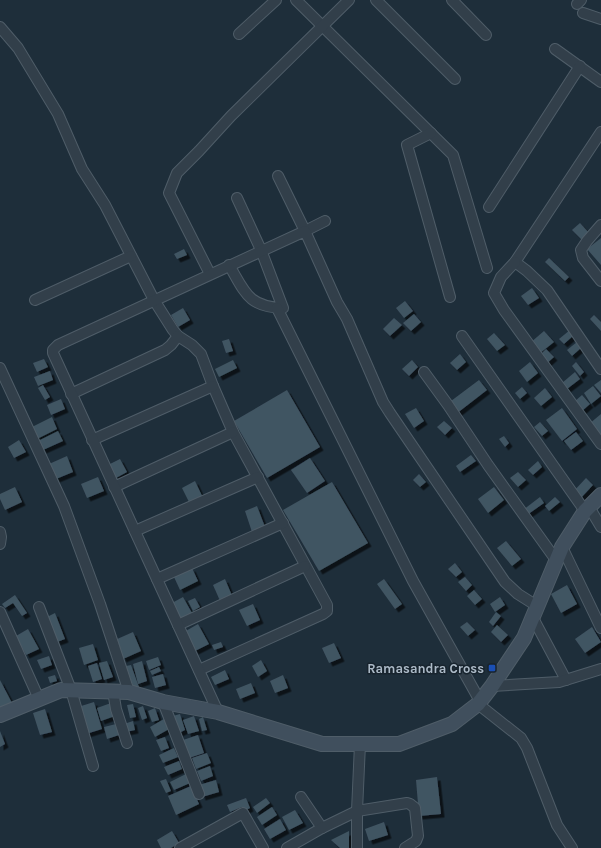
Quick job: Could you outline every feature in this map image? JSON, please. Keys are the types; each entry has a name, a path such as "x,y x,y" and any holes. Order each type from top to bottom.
{"main road":[{"path":"0,715 62,690 129,692 163,702 218,712 322,744 400,744 452,724 479,702 492,686 524,638 559,553 587,509 601,495"}],"street":[{"path":"239,34 276,0"},
{"path":"296,0 453,155 487,268"},
{"path":"210,274 170,193 177,173 200,151 231,116 349,0"},
{"path":"376,0 455,79"},
{"path":"452,0 486,35"},
{"path":"584,13 601,19"},
{"path":"0,27 18,48 58,114 82,168 105,205 154,300 178,336 192,345 200,354 233,432 327,605 324,614 199,670"},
{"path":"555,49 601,82"},
{"path":"489,207 580,66"},
{"path":"601,132 514,262 501,277 494,293 504,310 601,444"},
{"path":"431,133 406,145 450,297"},
{"path":"278,176 337,302 347,319 383,402 505,582 535,612 566,680"},
{"path":"230,265 246,294 251,299 271,308 283,308 261,250 237,198"},
{"path":"218,712 71,394 53,354 53,350 63,343 325,221"},
{"path":"601,225 587,241 582,250 583,258 601,281"},
{"path":"35,300 131,256"},
{"path":"514,262 527,271 547,290 601,369"},
{"path":"277,308 413,581 479,702 521,738 528,748 558,825 572,848"},
{"path":"71,394 165,350 178,336"},
{"path":"462,336 601,527"},
{"path":"0,368 64,506 100,604 129,692"},
{"path":"424,372 488,464 559,553 601,628"},
{"path":"92,440 213,386"},
{"path":"114,487 233,432"},
{"path":"135,531 258,477"},
{"path":"156,579 283,524"},
{"path":"0,532 0,544"},
{"path":"178,625 305,566"},
{"path":"39,607 70,690 93,766"},
{"path":"0,612 39,699"},
{"path":"492,686 559,682 601,669"},
{"path":"113,691 116,709 128,743"},
{"path":"163,702 199,794"},
{"path":"357,848 360,744"},
{"path":"301,797 322,828"},
{"path":"288,848 322,828 357,811 407,803 415,808 418,836 416,841 405,848"},
{"path":"180,848 243,813 263,848"}],"building":[{"path":"580,223 589,233 582,240 572,230"},
{"path":"601,238 601,265 587,249"},
{"path":"184,249 187,255 177,259 174,254"},
{"path":"549,258 569,277 565,281 545,262"},
{"path":"532,288 539,298 528,305 521,296"},
{"path":"405,301 413,311 404,318 396,308"},
{"path":"183,308 190,320 178,327 171,315"},
{"path":"414,314 421,322 411,331 403,323"},
{"path":"594,315 601,322 601,331 590,319"},
{"path":"394,318 402,325 390,336 383,329"},
{"path":"570,330 574,335 564,344 559,339"},
{"path":"544,331 554,342 539,354 530,343"},
{"path":"494,333 505,345 497,351 487,339"},
{"path":"229,339 233,351 226,353 222,341"},
{"path":"577,342 582,347 572,356 567,350"},
{"path":"546,349 554,357 546,364 539,356"},
{"path":"460,354 466,362 457,370 450,363"},
{"path":"44,359 48,367 37,372 33,363"},
{"path":"233,360 237,368 219,377 215,369"},
{"path":"412,360 418,367 409,376 402,369"},
{"path":"530,362 538,373 527,382 519,371"},
{"path":"576,362 584,372 580,376 572,366"},
{"path":"50,371 53,380 38,386 34,377"},
{"path":"575,372 580,379 567,389 562,383"},
{"path":"479,380 487,390 456,414 447,404"},
{"path":"601,380 601,393 594,385"},
{"path":"43,385 50,397 45,400 38,388"},
{"path":"593,386 601,396 591,404 584,393"},
{"path":"522,387 527,393 520,399 515,393"},
{"path":"545,388 552,397 541,406 534,398"},
{"path":"287,390 320,447 267,478 234,421"},
{"path":"582,395 590,404 582,411 574,402"},
{"path":"61,399 65,409 51,415 47,405"},
{"path":"416,408 424,421 414,428 405,414"},
{"path":"562,408 577,429 562,441 546,420"},
{"path":"601,414 601,434 598,436 589,424"},
{"path":"52,417 57,429 37,439 32,427"},
{"path":"444,421 452,428 445,435 437,427"},
{"path":"540,422 548,431 542,436 534,427"},
{"path":"58,431 63,441 43,450 38,441"},
{"path":"576,432 583,441 571,450 564,441"},
{"path":"504,436 509,443 505,447 499,439"},
{"path":"19,440 26,452 14,458 8,447"},
{"path":"471,455 476,461 460,472 456,466"},
{"path":"67,456 73,472 56,479 49,464"},
{"path":"310,458 325,481 307,493 291,470"},
{"path":"120,459 127,472 116,478 108,465"},
{"path":"538,461 542,467 533,475 528,470"},
{"path":"518,472 526,480 518,487 510,478"},
{"path":"419,474 426,482 420,487 413,480"},
{"path":"98,477 104,491 87,498 81,484"},
{"path":"586,478 593,485 580,499 573,492"},
{"path":"195,481 204,500 191,506 182,488"},
{"path":"332,482 368,543 319,571 283,510"},
{"path":"15,487 22,502 5,510 0,499 0,494"},
{"path":"494,487 504,500 488,513 478,499"},
{"path":"540,497 544,503 527,515 523,510"},
{"path":"555,497 560,502 549,511 545,506"},
{"path":"257,506 265,527 252,532 245,511"},
{"path":"506,541 521,559 512,566 497,548"},
{"path":"455,563 462,572 456,577 448,569"},
{"path":"192,568 198,581 180,590 174,577"},
{"path":"465,577 472,585 466,591 458,582"},
{"path":"225,579 233,598 221,603 213,585"},
{"path":"384,579 402,604 395,609 377,584"},
{"path":"567,585 577,604 561,613 551,594"},
{"path":"474,590 482,599 475,605 467,596"},
{"path":"15,595 27,613 22,616 13,603 5,608 2,604"},
{"path":"183,597 192,613 181,619 172,603"},
{"path":"500,597 505,605 495,612 490,604"},
{"path":"195,598 200,607 193,611 188,601"},
{"path":"253,604 260,620 247,626 239,610"},
{"path":"496,612 501,616 493,626 489,622"},
{"path":"55,613 65,639 57,642 47,617"},
{"path":"467,622 475,630 468,636 460,627"},
{"path":"198,624 209,644 195,651 184,632"},
{"path":"497,625 508,635 501,642 491,632"},
{"path":"592,627 601,642 585,653 575,639"},
{"path":"28,629 39,649 26,655 16,636"},
{"path":"133,632 141,651 123,659 115,640"},
{"path":"221,642 223,647 214,650 212,645"},
{"path":"334,643 341,658 329,663 322,648"},
{"path":"93,644 98,660 84,665 79,648"},
{"path":"49,656 52,665 41,669 37,660"},
{"path":"158,657 161,665 149,670 146,661"},
{"path":"261,660 267,671 258,677 252,666"},
{"path":"107,661 113,677 104,680 99,663"},
{"path":"142,661 147,681 138,684 133,664"},
{"path":"97,663 102,679 93,682 88,666"},
{"path":"131,665 139,687 134,689 126,666"},
{"path":"159,667 161,671 152,675 150,671"},
{"path":"225,670 229,679 215,685 211,677"},
{"path":"163,674 166,685 155,688 152,677"},
{"path":"55,675 57,681 50,683 48,677"},
{"path":"283,675 288,688 275,693 270,681"},
{"path":"0,680 12,703 0,709"},
{"path":"251,683 255,693 240,699 236,689"},
{"path":"94,702 102,729 86,734 78,707"},
{"path":"111,703 115,716 101,721 97,708"},
{"path":"133,704 136,717 130,718 127,705"},
{"path":"143,706 147,718 142,720 138,708"},
{"path":"155,708 159,720 152,722 148,711"},
{"path":"45,709 52,732 40,735 33,713"},
{"path":"180,714 185,730 179,733 173,716"},
{"path":"194,716 199,731 188,734 183,720"},
{"path":"203,717 207,730 202,731 199,719"},
{"path":"164,719 169,729 155,737 150,727"},
{"path":"133,721 135,730 126,732 124,724"},
{"path":"116,724 119,735 107,739 104,727"},
{"path":"0,731 5,744 0,747"},
{"path":"198,735 204,753 189,758 183,740"},
{"path":"165,737 169,748 161,751 156,740"},
{"path":"174,748 178,757 163,763 159,755"},
{"path":"207,753 211,763 196,769 192,758"},
{"path":"179,761 182,769 168,775 164,767"},
{"path":"210,766 213,776 201,781 197,771"},
{"path":"186,774 190,783 174,790 170,782"},
{"path":"437,777 441,814 419,816 416,780"},
{"path":"166,779 171,791 166,793 160,781"},
{"path":"216,780 219,792 202,797 199,785"},
{"path":"191,786 199,804 176,815 168,796"},
{"path":"246,798 250,808 244,811 242,807 230,812 227,805"},
{"path":"266,798 270,803 257,813 253,807"},
{"path":"272,807 277,815 262,825 257,817"},
{"path":"295,810 303,823 289,830 282,817"},
{"path":"280,819 286,830 270,839 264,829"},
{"path":"384,822 388,835 369,841 365,829"},
{"path":"172,831 179,843 171,848 161,848 157,840"},
{"path":"349,831 349,848 340,848 331,840"}],"place":[{"name":"Ramasandra Cross","path":"492,668"}]}
